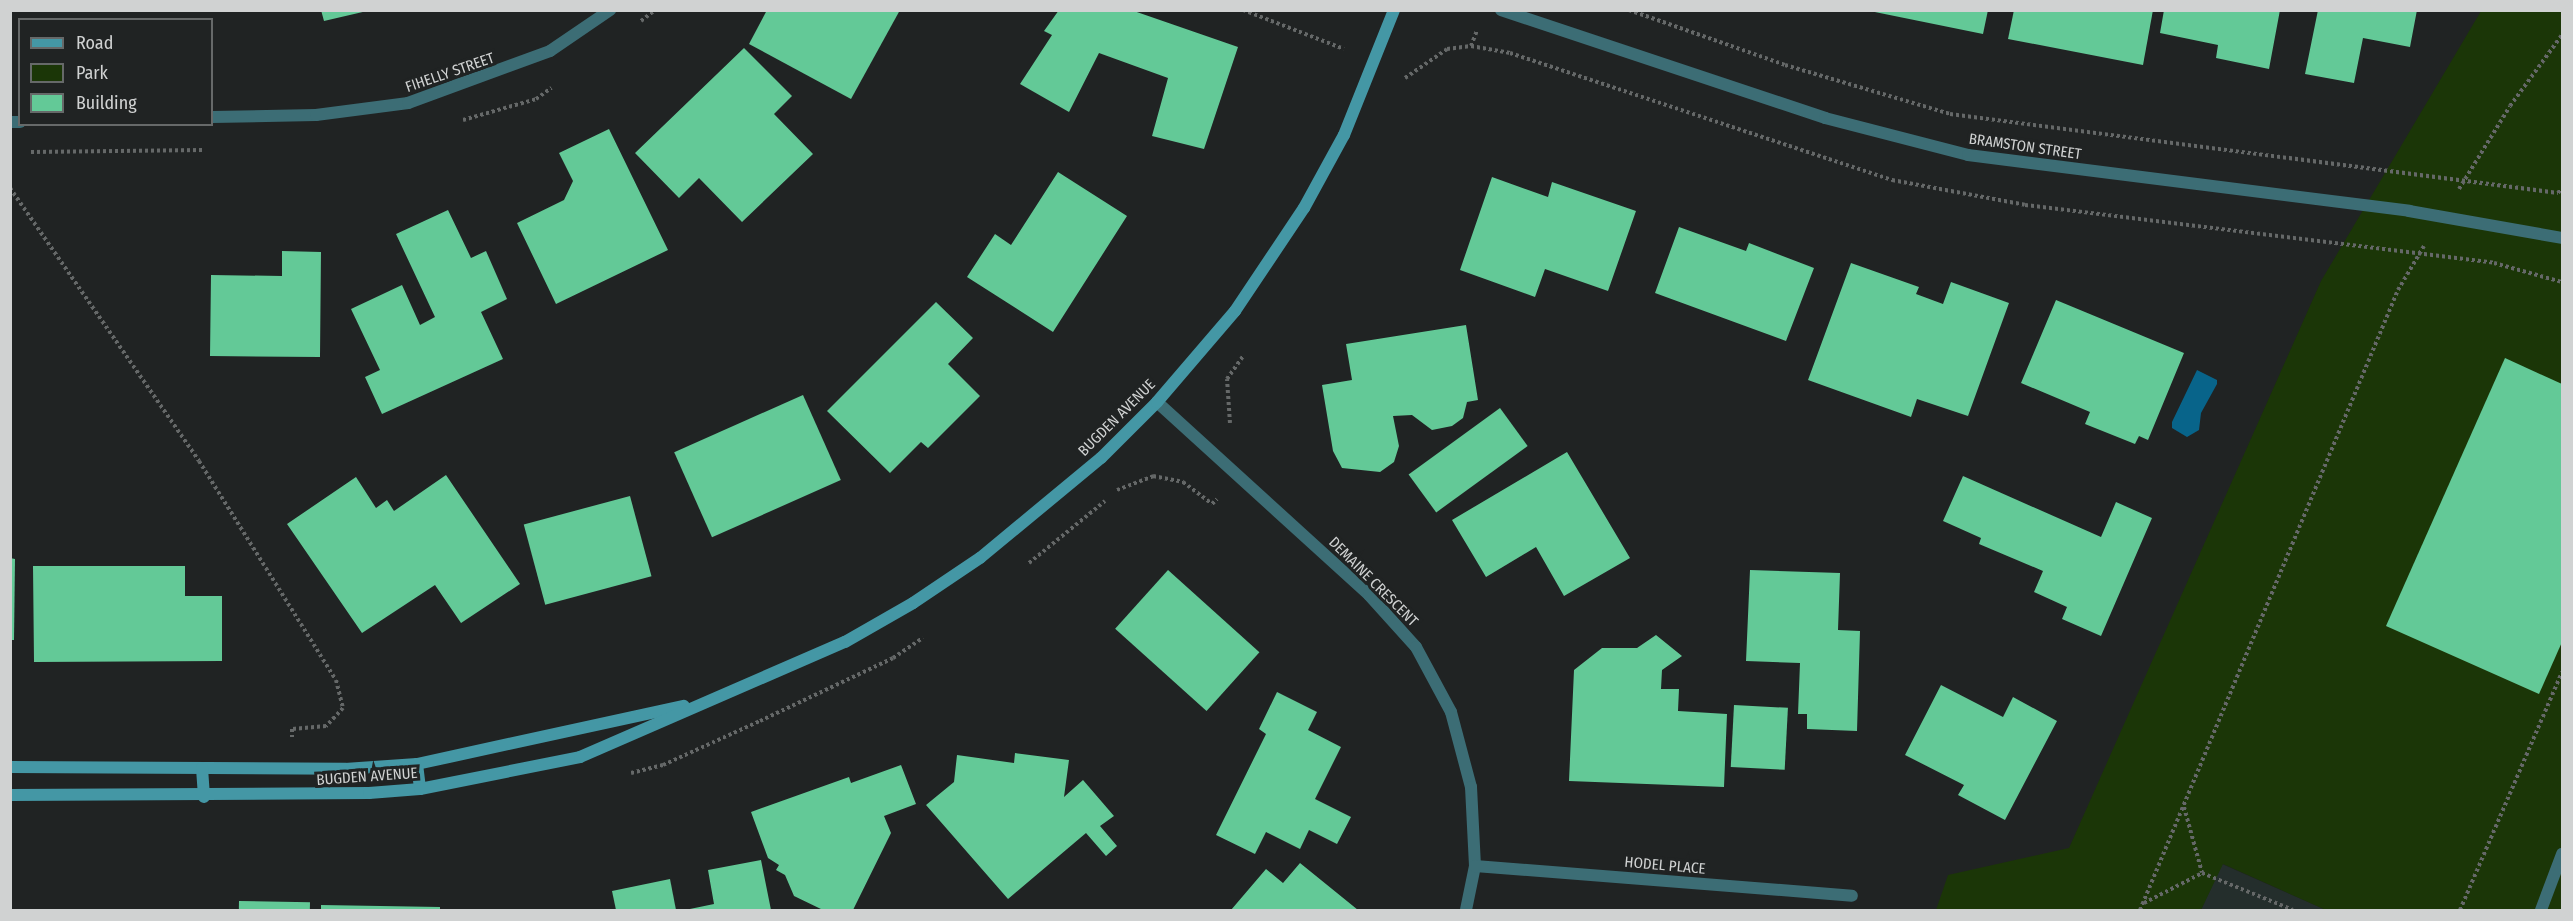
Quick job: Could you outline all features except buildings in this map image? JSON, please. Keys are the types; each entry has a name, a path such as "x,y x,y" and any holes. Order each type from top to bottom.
{"street":[{"name":"FIHELLY STREET","path":"213,117 316,115 408,103 550,51 610,10"},
{"name":"BUGDEN AVENUE","path":"10,795 295,796 420,789 580,757 844,642 913,603 980,558 1101,458 1156,402 1235,311 1304,208 1344,135 1394,10"},
{"name":"BRAMSTON STREET","path":"1501,10 1825,118 1968,155 2409,211 2562,238"},
{"name":"DEMAINE CRESCENT","path":"1156,402 1369,595 1416,647 1452,712 1471,787 1475,866 1466,910"},
{"name":"BUGDEN AVENUE","path":"10,767 294,768 417,764 712,700"},
{"path":"417,764 420,789"},
{"path":"202,768 204,797"},
{"path":"2541,910 2562,854"},
{"name":"HODEL PLACE","path":"1475,866 1852,896"}],"path":[{"path":"1243,10 1331,44"},
{"path":"1629,10 1785,65 1950,114 2431,175 2558,194 2562,188"},
{"path":"2457,193 2510,106 2562,35"},
{"path":"10,188 199,461 336,680 343,708 326,726 292,729 294,768"},
{"path":"2140,910 2397,290 2427,242"},
{"path":"2386,249 2494,263 2562,282"},
{"path":"2460,910 2562,672"},
{"path":"2184,806 2202,873"},
{"path":"2143,903 2202,873 2293,910"}],"shaded area":[{"path":"2222,864 2326,910 2201,910"}],"green space":[{"path":"2481,11 2562,11 2562,910 2326,910 2223,864 2201,910 1936,910 1948,875 2069,848 2321,281"}],"water":[{"path":"2197,370 2217,380 2217,384 2201,413 2199,430 2187,437 2172,428 2172,422"}]}
